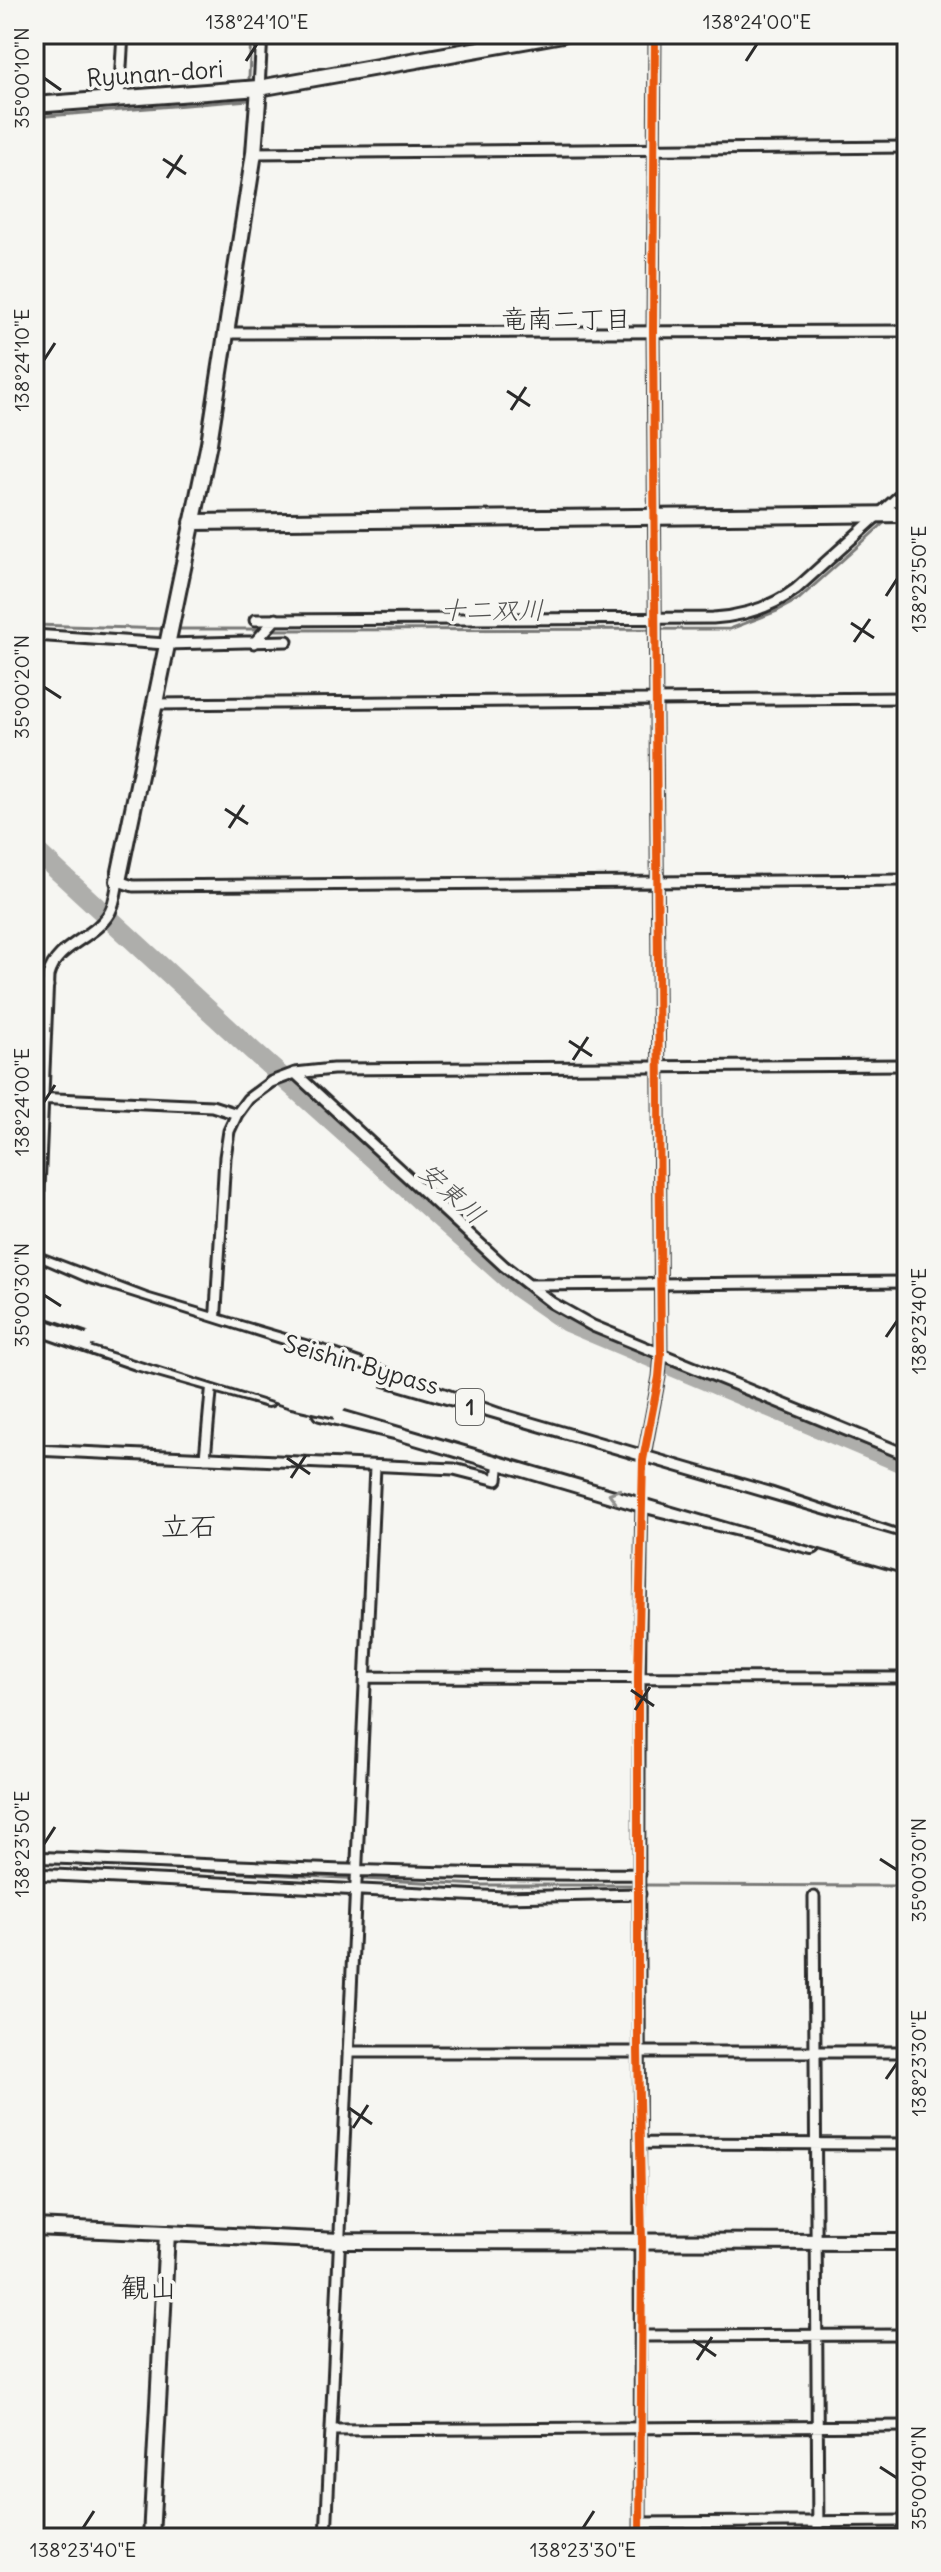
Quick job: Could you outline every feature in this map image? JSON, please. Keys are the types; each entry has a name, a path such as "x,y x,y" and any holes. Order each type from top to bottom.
{"highway":[{"name":"1","path":"35,1263 110,1290 328,1356 498,1417 769,1496 907,1542"},
{"name":"1","path":"35,1263 85,1292 496,1421 544,1443"},
{"name":"Seishin Bypass","path":"34,1287 161,1331 907,1549"},
{"name":"Seishin Bypass","path":"34,1304 141,1341 907,1567"},
{"name":"1","path":"34,1321 71,1329 292,1399 432,1427"},
{"name":"1","path":"34,1321 137,1361 212,1383 399,1431 642,1503 907,1567"},
{"name":"1","path":"748,1519 808,1545 907,1576"},
{"name":"1","path":"837,1529 907,1542"}],"street":[{"path":"119,99 123,34"},
{"path":"35,1263 39,1099 50,968 56,958 96,928 113,908 209,443 254,153 262,34"},
{"name":"Ryunan-dori","path":"34,105 259,88 563,34"},
{"path":"640,2538 642,2241 638,2051 638,1675 643,1460 661,1354 653,332 655,34"},
{"path":"254,153 907,147"},
{"path":"227,333 907,331"},
{"path":"255,620 656,619 726,617 751,612 779,601 803,583 907,489"},
{"path":"192,522 907,514"},
{"path":"254,643 276,619"},
{"path":"34,635 168,635 254,643 287,641"},
{"path":"154,704 907,698"},
{"path":"118,881 133,886 907,880"},
{"path":"34,985 48,986"},
{"path":"205,1458 229,1131 248,1099 271,1082 295,1073 333,1069 907,1065"},
{"path":"295,1073 504,1266 552,1303 593,1326 907,1455"},
{"path":"39,1099 212,1106 237,1114"},
{"path":"529,1285 907,1282"},
{"path":"34,1321 34,1351"},
{"path":"34,1450 454,1469 497,1480 499,1459"},
{"path":"326,2538 375,1467"},
{"path":"366,1677 638,1675 907,1678"},
{"path":"34,1857 499,1876 640,1874"},
{"path":"34,1874 504,1897 640,1894"},
{"path":"814,1897 818,2538"},
{"path":"348,2052 907,2052"},
{"path":"640,2143 907,2144"},
{"path":"34,2227 340,2241 907,2242"},
{"path":"151,2538 167,2233"},
{"path":"642,2336 907,2335"},
{"path":"331,2430 907,2426"},
{"path":"640,2523 907,2521"}],"waterway":[{"path":"249,78 251,34"},
{"path":"34,117 249,100"},
{"name":"十二双川","path":"270,630 730,629 799,599 886,521"},
{"name":"十二双川","path":"34,625 167,629"},
{"name":"十二双川","path":"174,629 263,629"},
{"name":"安東川","path":"34,849 253,1051 518,1288 567,1322 907,1465"},
{"path":"34,1862 480,1885 635,1885"},
{"path":"643,1885 907,1886"}],"cycle path":[{"path":"640,2538 642,2241 638,2051 638,1675 643,1460 661,1354 653,332 655,34"}],"district":[{"name":"竜南二丁目","path":"566,319"},
{"name":"立石","path":"189,1526"},
{"name":"観山","path":"149,2287"}]}
